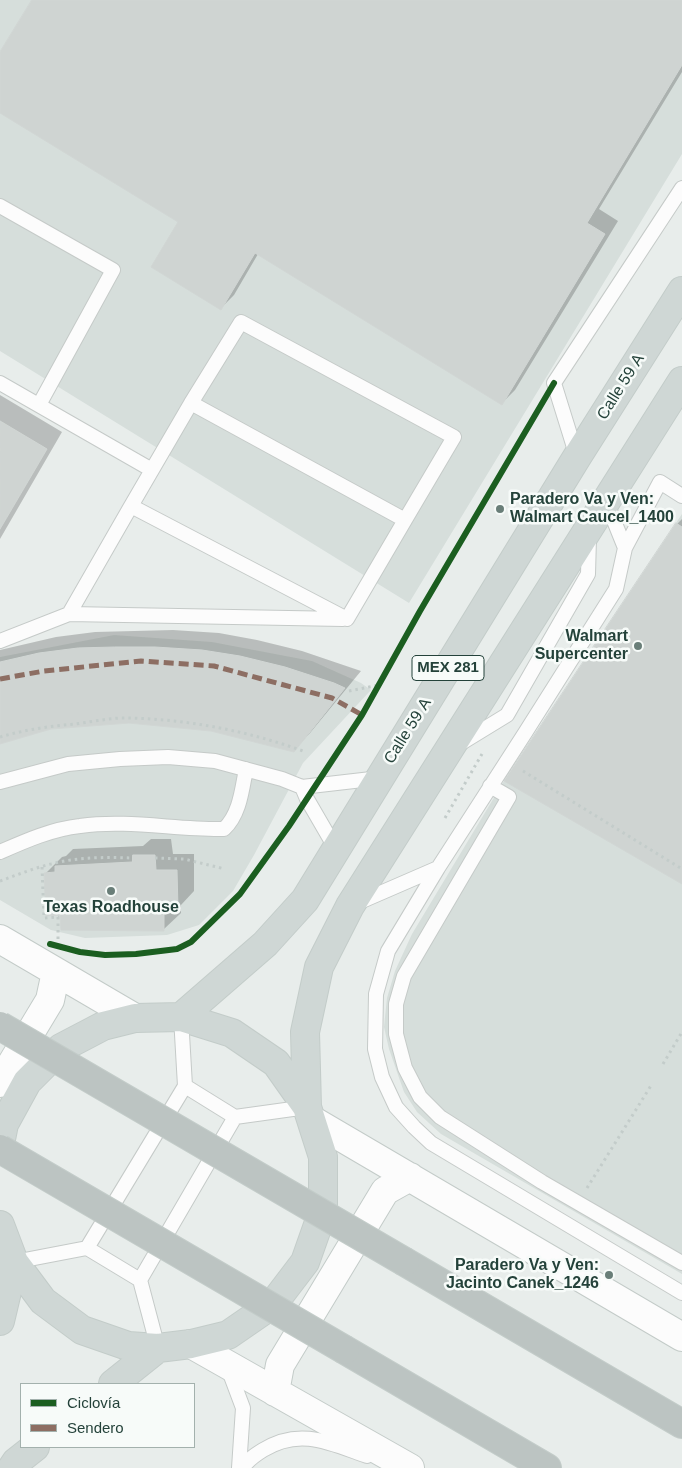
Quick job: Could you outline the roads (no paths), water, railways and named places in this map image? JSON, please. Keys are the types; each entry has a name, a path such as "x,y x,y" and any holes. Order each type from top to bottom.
{"highway":[{"path":"0,1026 682,1424"},
{"path":"0,1149 546,1468"}],"main road":[{"name":"Calle 59 A","path":"181,1018 265,944 305,900 682,291"},
{"name":"MEX 281","path":"310,1113 305,1032 319,968 350,906 682,381"},
{"path":"0,939 60,960 135,1018"},
{"path":"0,1083 50,1000 60,960"},
{"path":"0,1144 4,1124 27,1082 61,1048 103,1026 135,1018 181,1018 232,1033 276,1063 310,1113 323,1157 323,1211 305,1262 273,1304 228,1334 191,1344 158,1348 128,1346 82,1330 43,1301 14,1262 0,1225"},
{"path":"310,1113 410,1177 682,1337"},
{"path":"275,1392 280,1365 385,1191 410,1177"},
{"path":"0,1321 14,1262"},
{"path":"191,1344 410,1468"},
{"path":"114,1383 158,1348"},
{"path":"12,1468 16,1462 35,1448"}],"lane":[{"path":"577,458 554,383 682,188"},
{"path":"0,206 113,270 39,405"},
{"path":"69,614 191,403 241,322 454,437 347,619"},
{"path":"0,383 152,470"},
{"path":"191,403 405,520"},
{"path":"682,496 660,482 625,548 616,589 438,868 388,951 376,994 375,1049 382,1077 396,1107 430,1143 682,1293"},
{"path":"606,501 625,548"},
{"path":"131,506 347,619"},
{"path":"0,641 69,614 347,619"},
{"path":"0,782 68,764 168,757 215,761 302,787 380,778"},
{"path":"0,852 36,837 79,826 123,823 224,829 232,822 238,807 246,769"},
{"path":"490,786 509,798 404,976 396,1004 396,1034 405,1068 420,1097 440,1117 542,1182 682,1264"},
{"path":"302,787 336,849"},
{"path":"350,906 438,868"},
{"path":"87,1248 185,1086 181,1018"},
{"path":"185,1086 235,1118 310,1113"},
{"path":"140,1280 235,1118"},
{"path":"14,1262 87,1248 140,1280 158,1348"},
{"path":"226,1365 243,1408 239,1468"},
{"path":"243,1468 246,1462 264,1449 296,1438 323,1441 403,1468"}],"place":[{"name":"Paradero Va y Ven: Walmart Caucel_1400","path":"500,509"},
{"name":"Walmart Supercenter","path":"638,646"},
{"name":"Texas Roadhouse","path":"111,891"},
{"name":"Paradero Va y Ven: Jacinto Canek_1246","path":"609,1275"}]}
